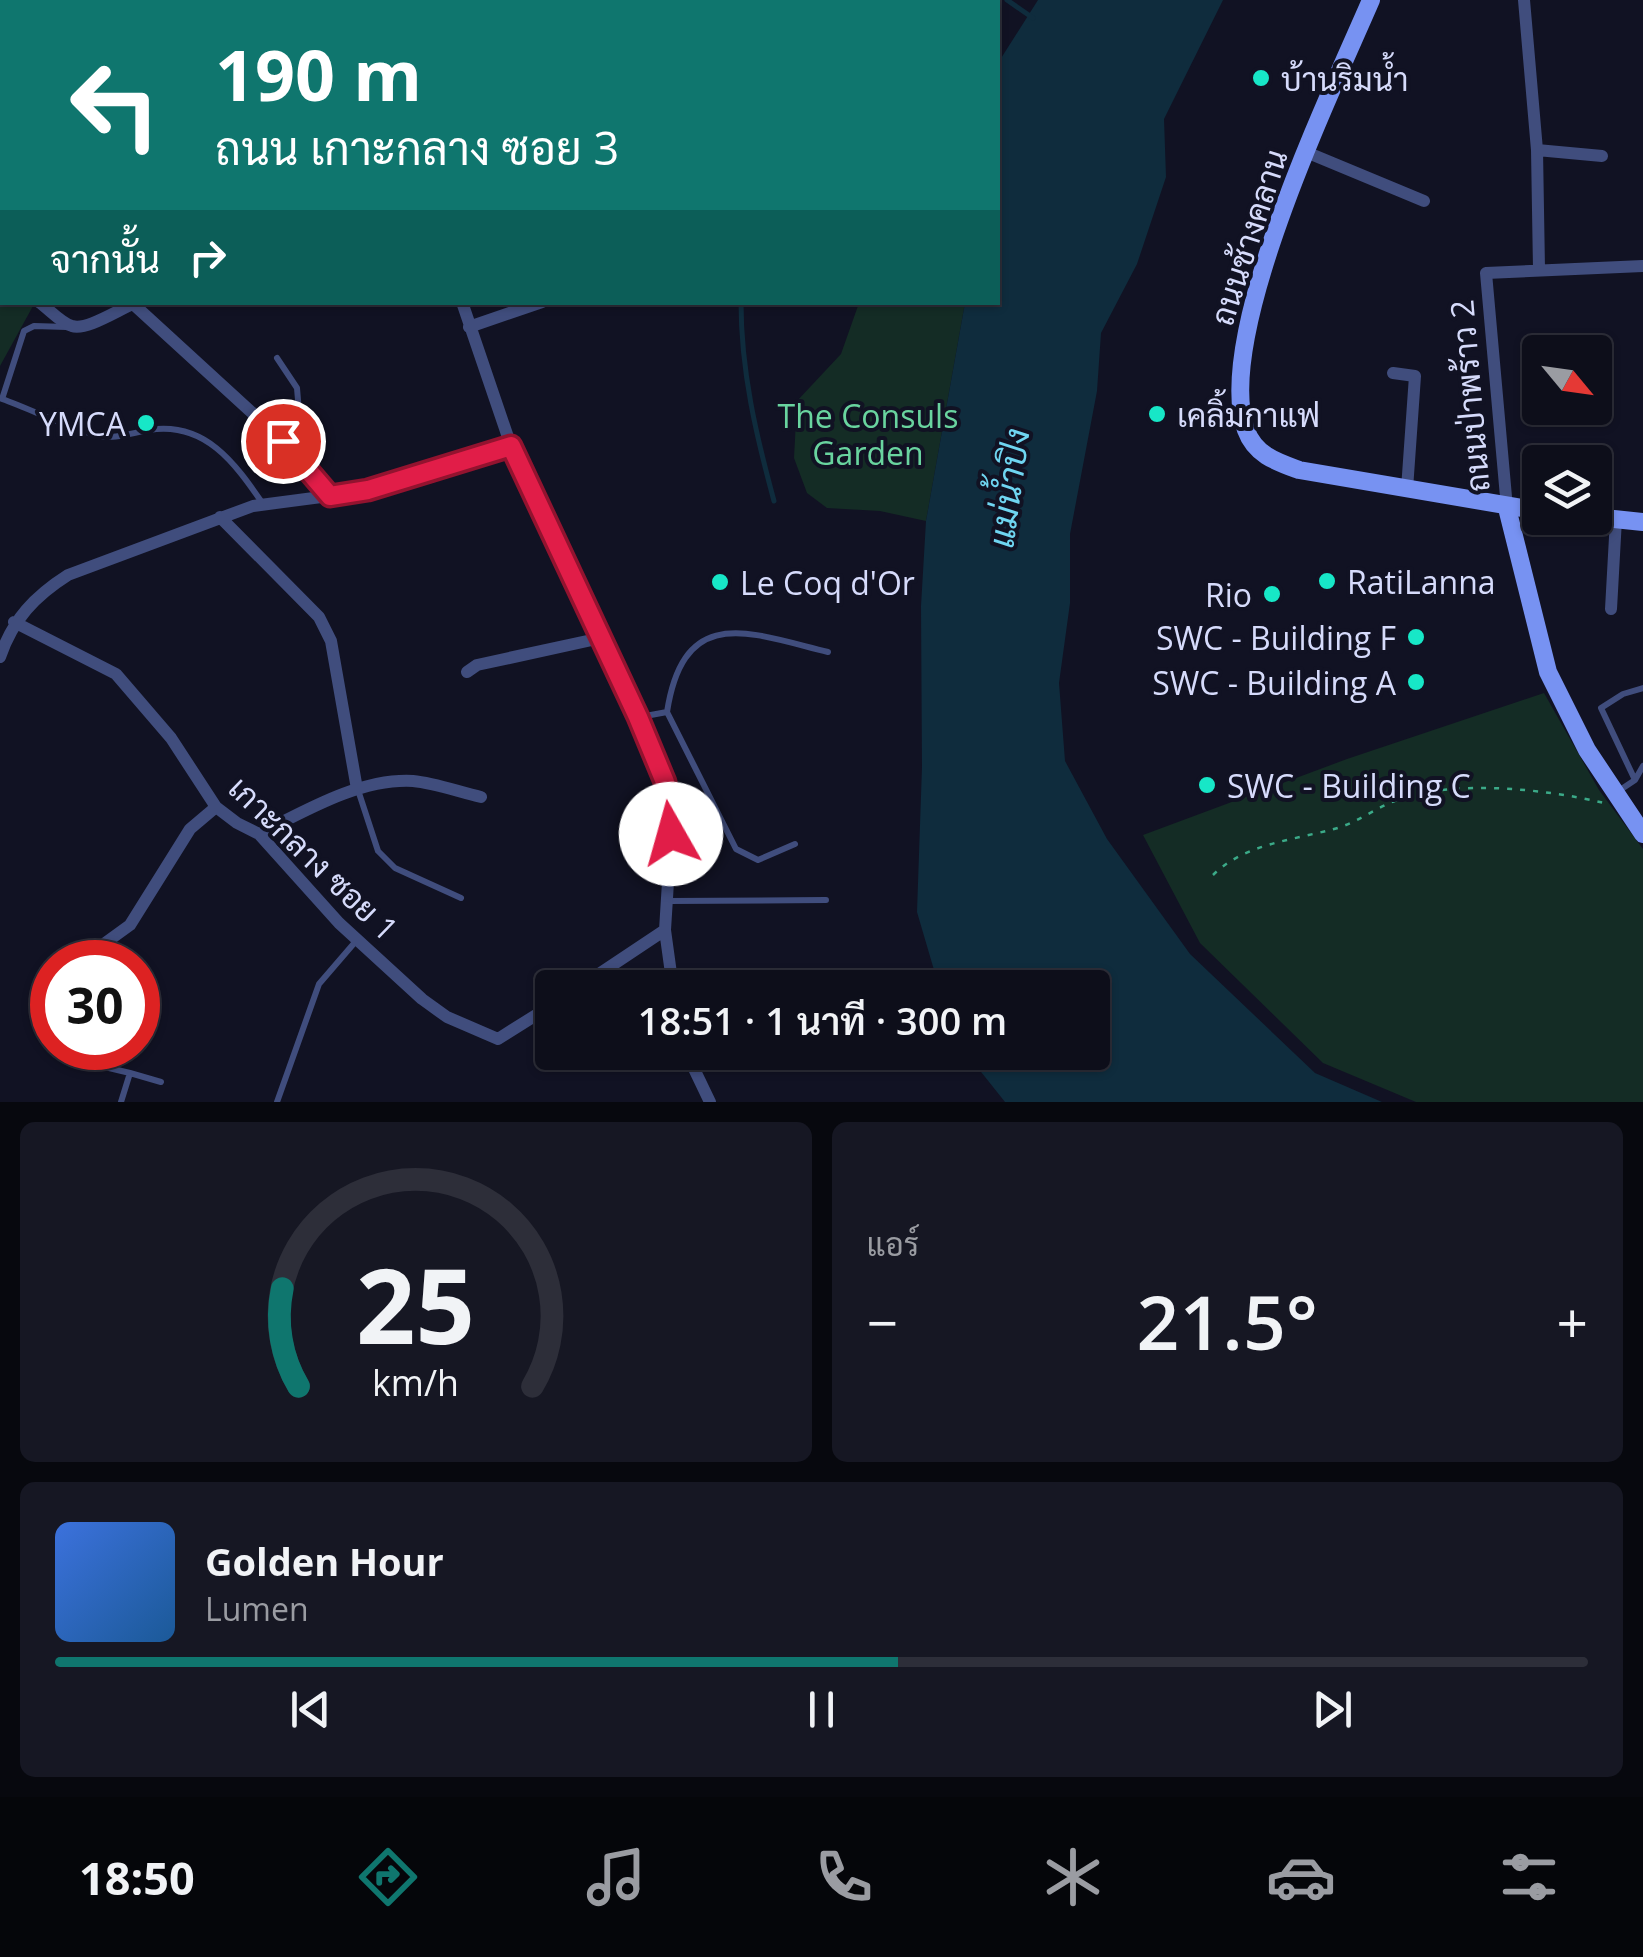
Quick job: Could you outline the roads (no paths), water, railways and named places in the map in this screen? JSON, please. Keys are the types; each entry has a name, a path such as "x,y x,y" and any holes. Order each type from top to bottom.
{"street":[{"name":"ถนนช้างคลาน","path":"1370,0 1291,187 1246,327 1242,414 1247,432 1256,449 1274,462 1299,470 1522,510"},
{"path":"1524,0 1537,150 1539,269 1643,266"},
{"path":"1537,150 1602,156"},
{"path":"1306,152 1424,201"},
{"name":"ถนนป่าพร้าว 2","path":"1507,508 1486,273 1539,269"},
{"path":"42,305 73,327 88,326 130,305"},
{"path":"133,305 275,434 330,496"},
{"path":"463,305 511,446 638,717 668,795 671,834 665,930 671,970"},
{"path":"469,327 533,305"},
{"path":"1393,373 1415,376 1407,489"},
{"path":"0,657 7,628 41,592 68,575 264,504 368,490 511,446"},
{"path":"1507,508 1548,672 1587,750 1643,834"},
{"path":"220,517 320,617 331,641 357,789"},
{"path":"1612,519 1643,522"},
{"path":"1612,609 1616,519"},
{"name":"เกาะกลาง ซอย 1","path":"7,628 116,674 170,738 216,807 260,834 357,940 422,999 488,1036 505,1036 535,1016"},
{"path":"467,672 477,664 601,638"},
{"path":"260,834 321,802 357,789 412,781 481,797"},
{"path":"110,940 130,926 190,829 216,807"},
{"path":"605,970 665,930"},
{"path":"695,1070 710,1102"}],"lane":[{"path":"73,327 34,326 24,331 1,398 97,436 121,437 181,428 229,457 264,504"},
{"path":"275,434 299,412 297,388 277,358"},
{"path":"795,844 758,860 736,850 668,712 671,686 692,648 715,635 740,630 828,652"},
{"path":"1635,780 1601,708 1623,694 1643,688"},
{"path":"638,717 668,712"},
{"path":"1620,801 1643,766"},
{"path":"357,789 378,851 395,868 461,898"},
{"path":"668,901 826,900"},
{"path":"277,1102 319,984 357,940"},
{"path":"117,1070 161,1082"},
{"path":"121,1102 130,1073"}],"water":[{"name":"แม่น้ำปิง","path":"1038,0 1223,0 1164,119 1166,177 1137,264 1101,333 1097,391 1070,534 1070,603 1059,683 1065,761 1107,839 1190,954 1315,1073 1382,1102 1005,1102 980,1070 1110,1070 1110,970 934,970 917,912 922,767 921,606 926,521 965,305 1000,305 1000,60"}],"waterway":[{"path":"1007,0 1033,18"},
{"path":"741,305 751,403 774,501"}],"place":[{"name":"บ้านริมน้ำ","path":"1261,78"},
{"name":"เคลิ้มกาแฟ","path":"1157,414"},
{"name":"YMCA","path":"146,423"},
{"name":"RatiLanna","path":"1327,581"},
{"name":"Le Coq d'Or","path":"720,582"},
{"name":"Rio","path":"1272,594"},
{"name":"SWC - Building F","path":"1416,637"},
{"name":"SWC - Building A","path":"1416,682"},
{"name":"SWC - Building C","path":"1207,785"}],"park label":[{"name":"The Consuls Garden","path":"868,434"}]}
